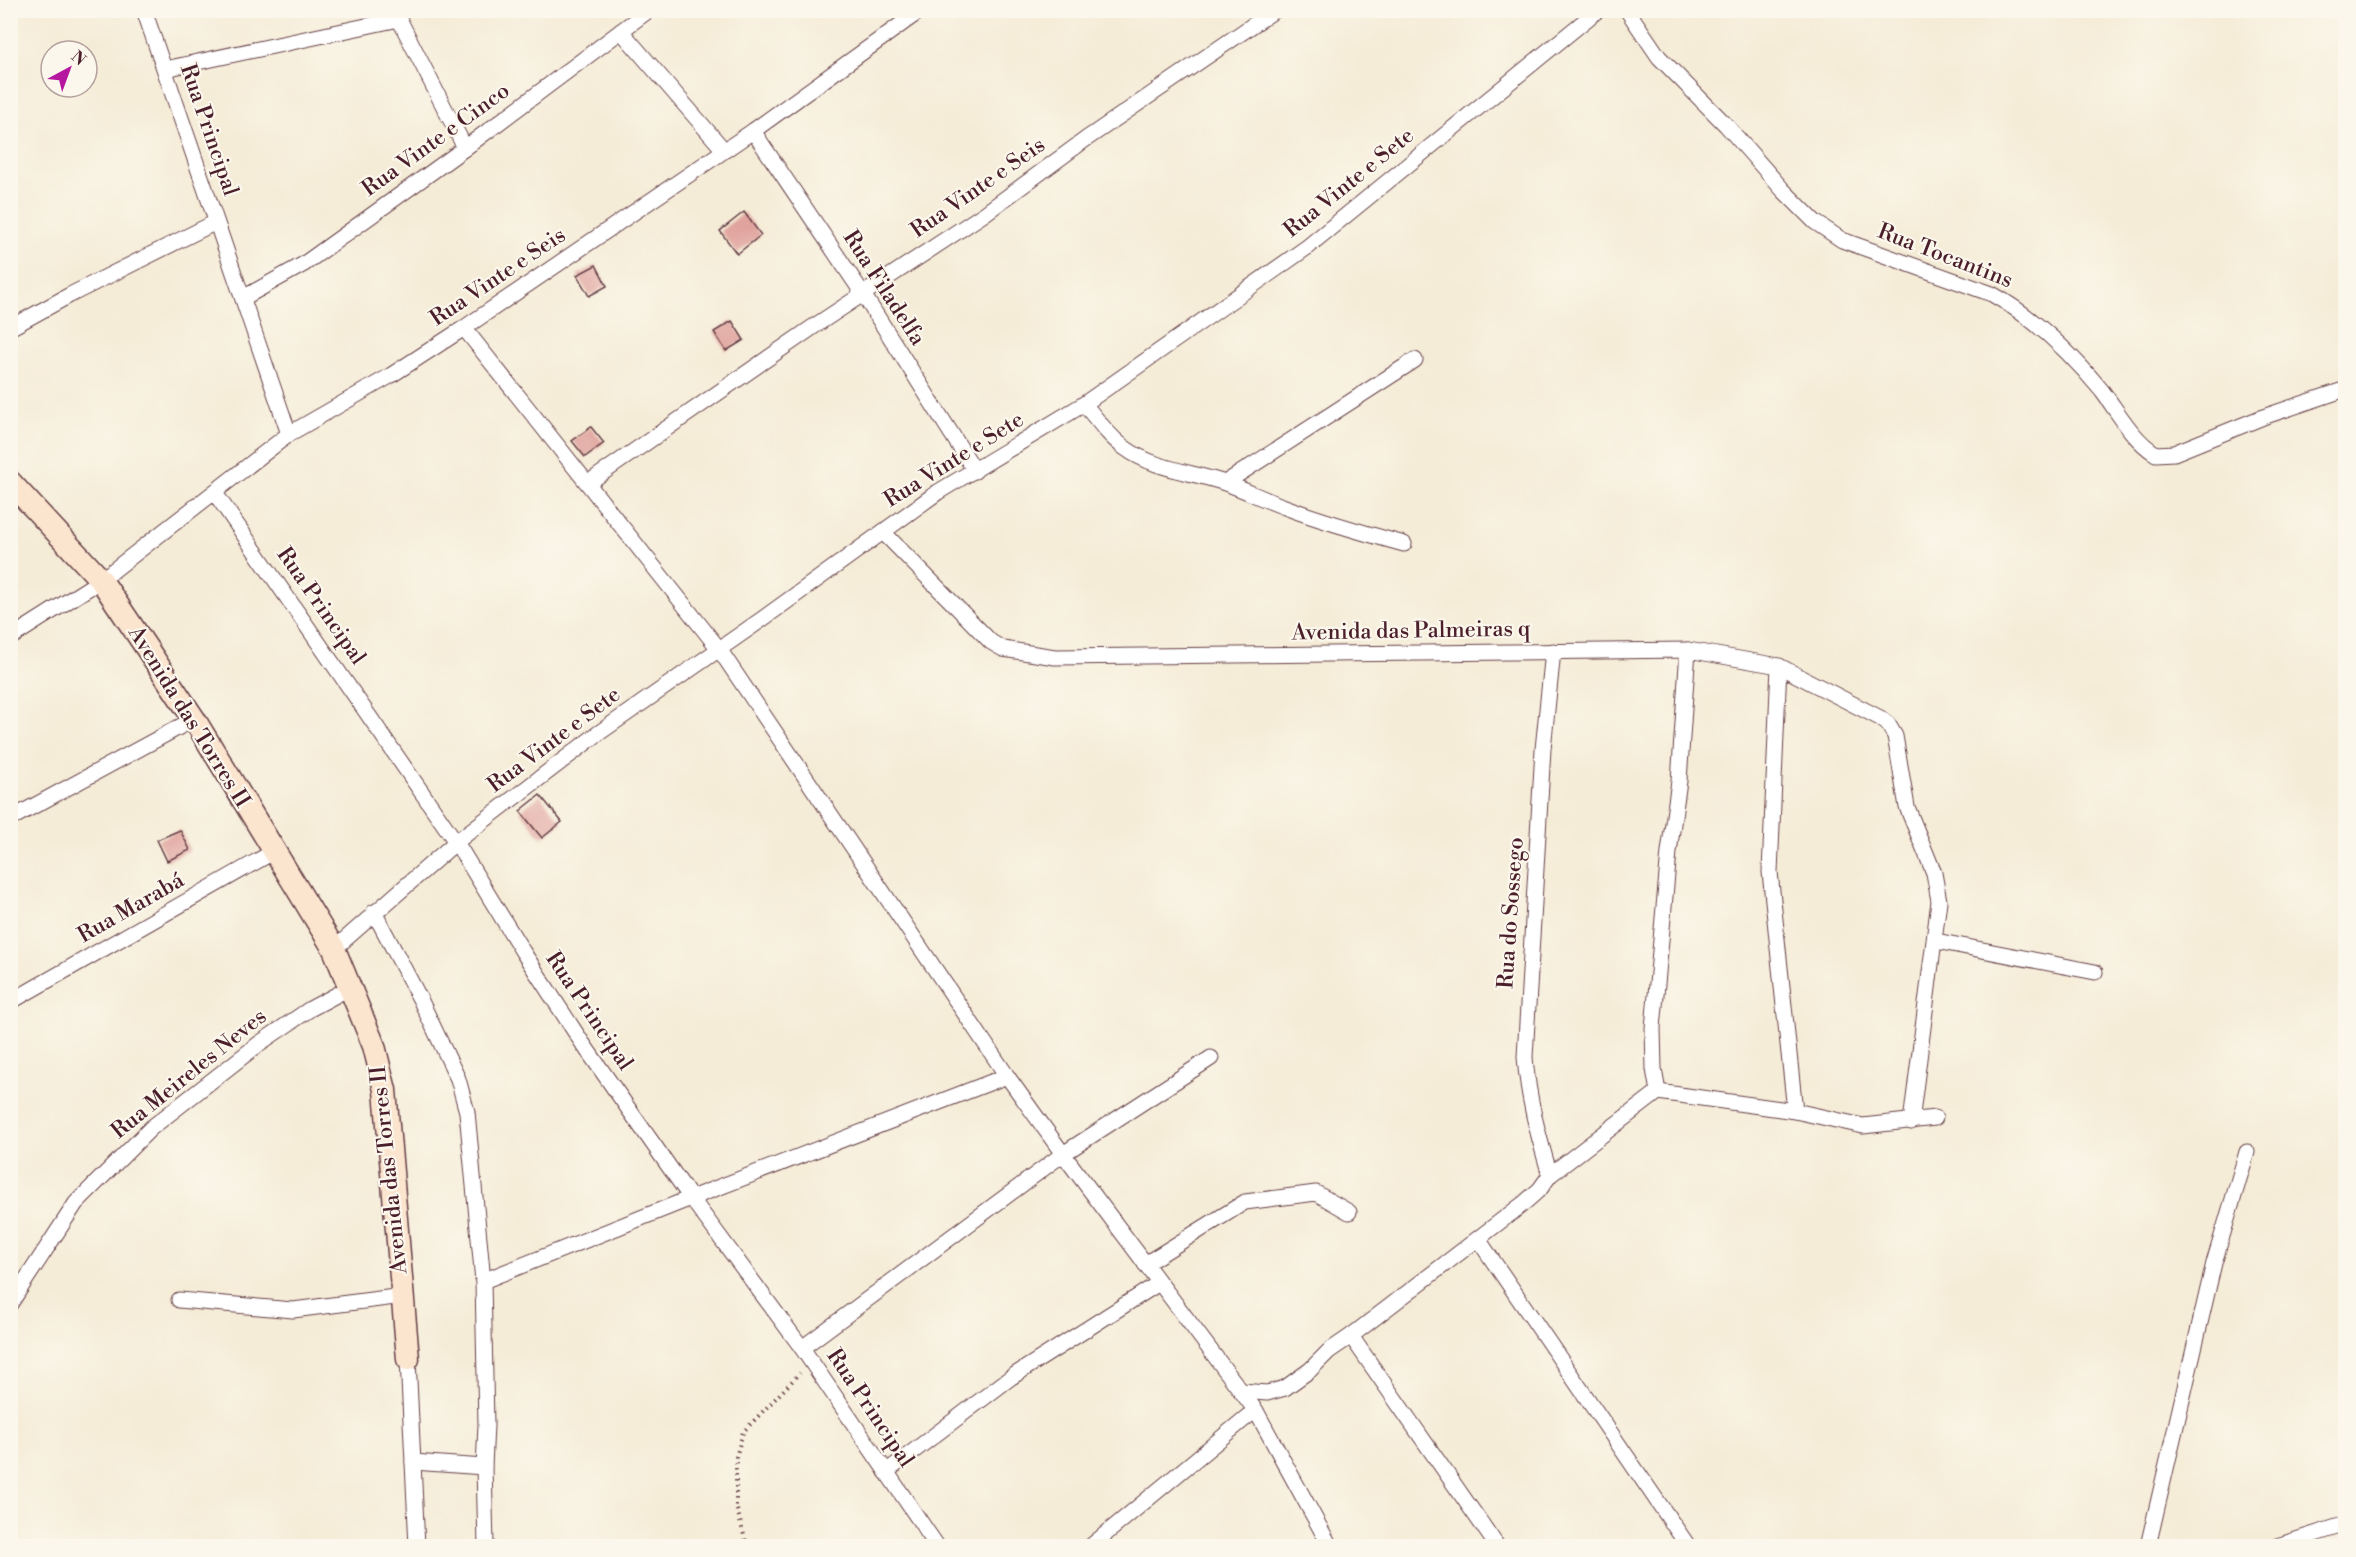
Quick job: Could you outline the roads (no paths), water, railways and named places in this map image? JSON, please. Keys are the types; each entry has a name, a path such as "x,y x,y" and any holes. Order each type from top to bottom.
{"street":[{"name":"Rua Principal","path":"144,10 289,434"},
{"name":"Rua Vinte e Cinco","path":"243,298 304,264 465,148 649,10"},
{"name":"Rua Vinte e Seis","path":"10,638 101,580 289,434 390,376 464,327 723,149 753,131 921,10"},
{"name":"Rua Vinte e Seis","path":"588,483 862,294 984,214 1086,139 1275,10"},
{"name":"Rua Vinte e Sete","path":"334,949 456,842 596,735 938,492 1084,404 1306,248 1598,10"},
{"name":"Rua Tocantins","path":"1627,10 1659,57 1726,125 1815,222 1842,240 1992,294 2011,304 2051,337 2087,374 2142,444 2156,454 2174,453 2263,417 2346,389"},
{"path":"165,69 399,19 465,148"},
{"path":"621,31 723,149"},
{"name":"Rua Filadelfa","path":"753,131 862,294 975,471"},
{"path":"10,328 70,295 216,222"},
{"path":"464,327 719,649 1007,1076 1144,1264 1256,1411 1330,1546"},
{"path":"1225,483 1415,360"},
{"path":"1084,404 1125,448 1162,465 1225,483 1340,527 1404,544"},
{"name":"Avenida das Torres II","path":"12,486 101,580 194,719 334,949 374,1046 385,1090 403,1296 417,1546"},
{"name":"Rua Principal","path":"215,493 456,842 581,1041 691,1198 802,1348 937,1546"},
{"name":"Avenida das Palmeiras q","path":"882,532 991,642 1003,649 1055,657 1688,650 1779,666 1888,724 1895,736 1907,807 1934,873 1939,901 1936,941 1911,1122"},
{"path":"1658,1092 1654,1069 1653,1028 1669,852 1679,782 1688,650"},
{"name":"Rua do Sossego","path":"1550,1175 1527,1087 1525,1057 1543,749 1553,651"},
{"path":"1779,666 1770,872 1795,1111"},
{"path":"10,819 194,719"},
{"name":"Rua Marabá","path":"10,1002 273,852"},
{"path":"374,912 420,999 458,1079 467,1112 483,1281 486,1546"},
{"path":"1936,941 2095,972"},
{"name":"Rua Meireles Neves","path":"10,1304 76,1203 151,1128 260,1042 309,1009 351,987"},
{"path":"802,1348 1063,1154 1211,1058"},
{"path":"483,1281 1007,1076"},
{"path":"1241,1391 1267,1393 1286,1388 1310,1370 1329,1351 1478,1239 1531,1196 1550,1175 1658,1092 1795,1111 1863,1126 1935,1118"},
{"path":"2148,1546 2214,1263 2247,1152"},
{"path":"1144,1264 1245,1202 1316,1193 1349,1212"},
{"path":"1478,1239 1688,1546"},
{"path":"886,1473 1010,1378 1159,1283"},
{"path":"179,1300 293,1310 403,1296"},
{"path":"1351,1336 1497,1546"},
{"path":"1091,1546 1256,1411"},
{"path":"413,1462 484,1467"},
{"path":"2277,1546 2346,1524"}]}
